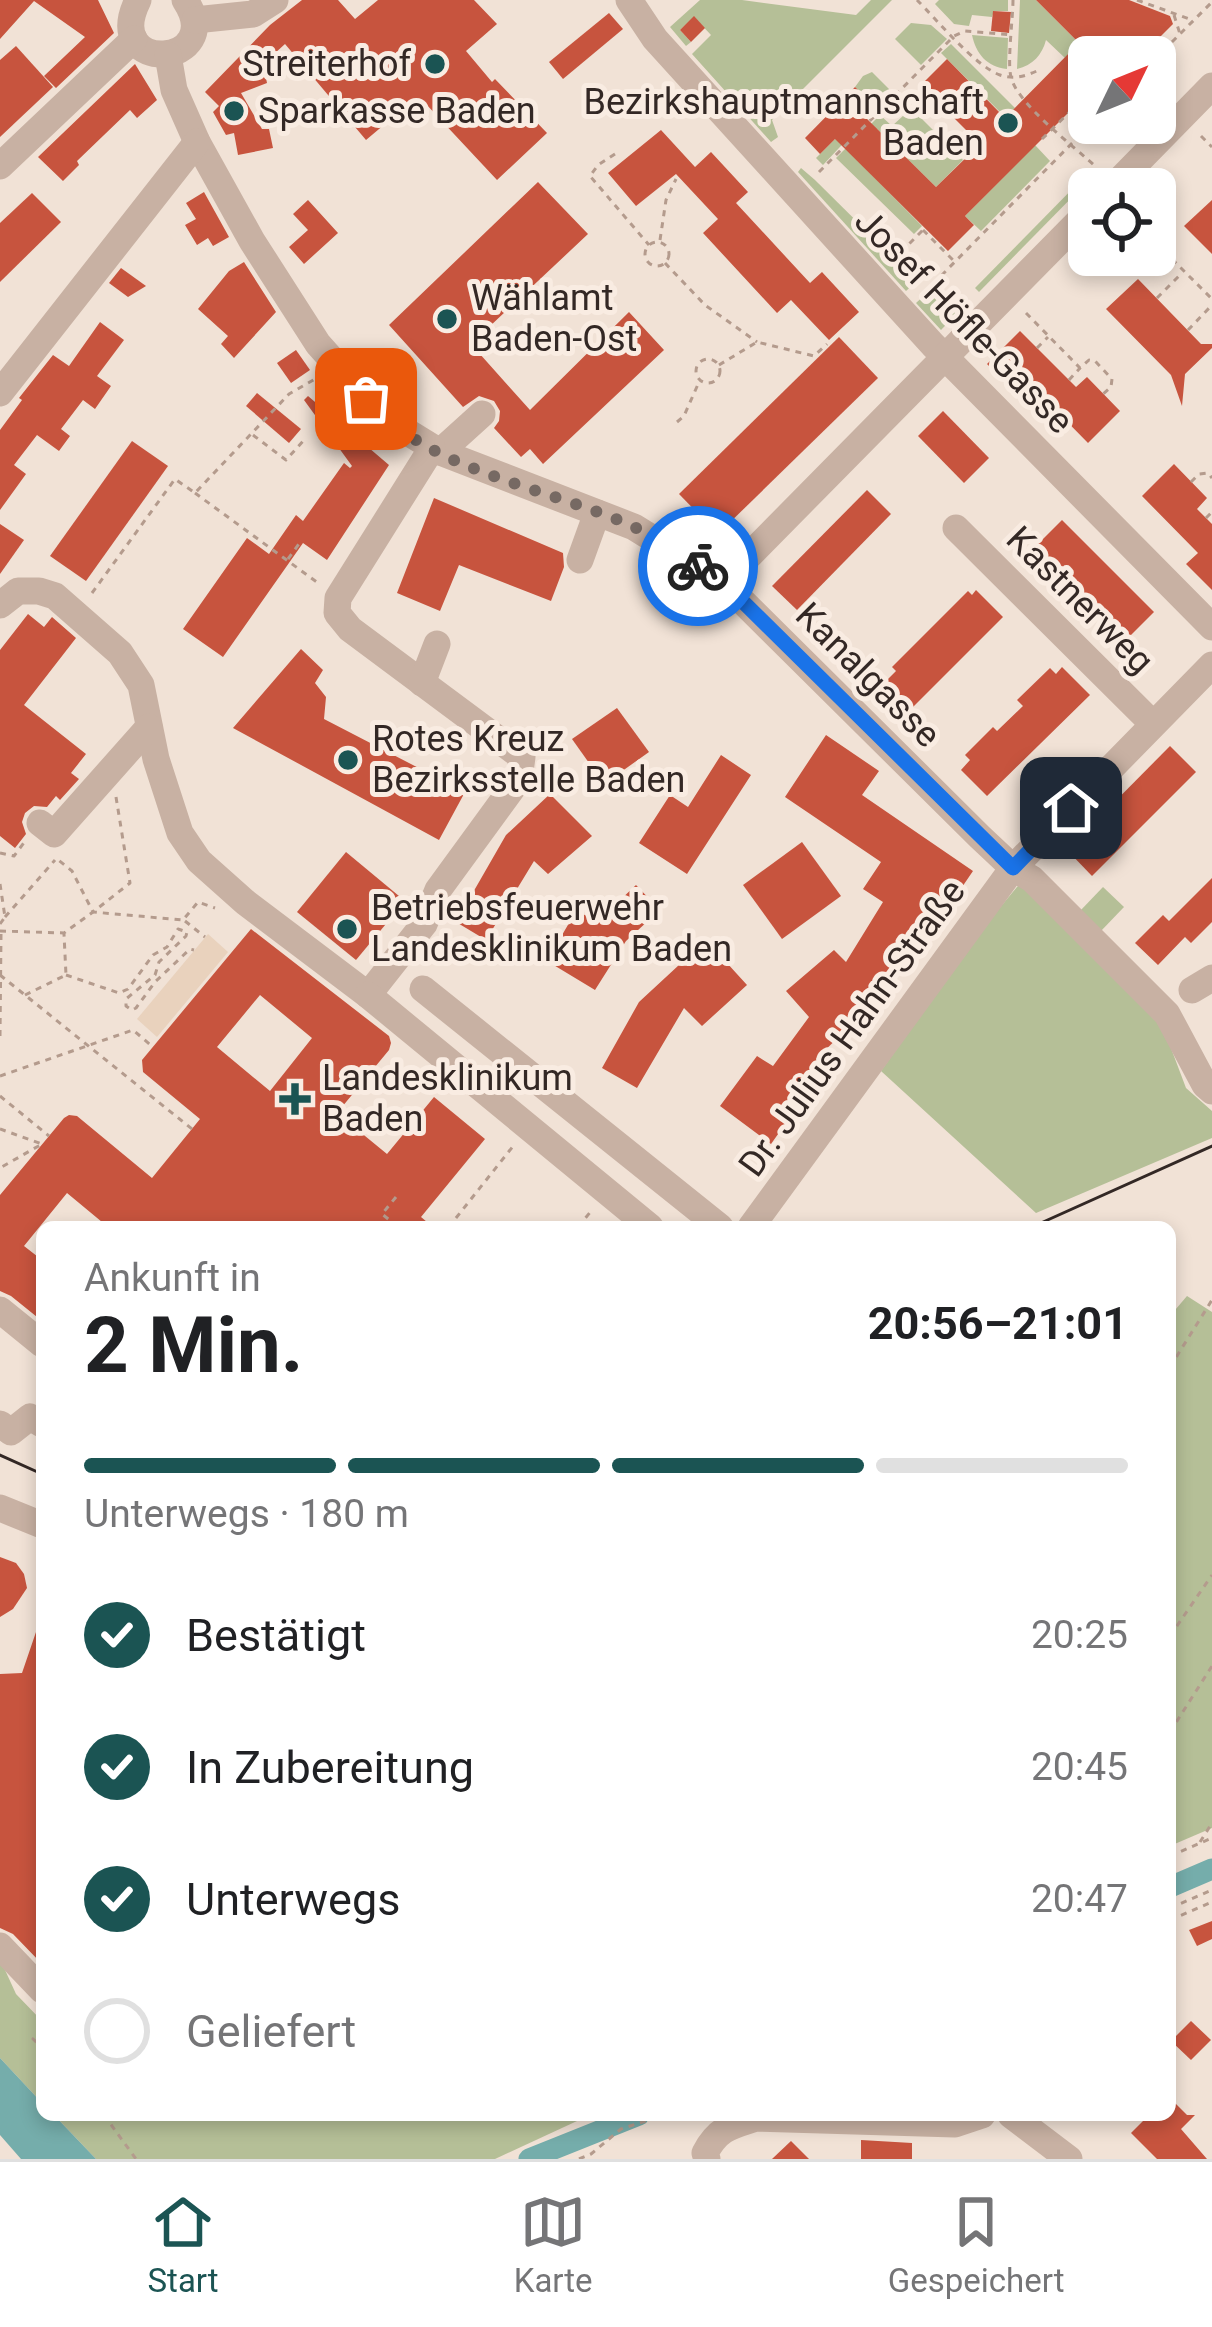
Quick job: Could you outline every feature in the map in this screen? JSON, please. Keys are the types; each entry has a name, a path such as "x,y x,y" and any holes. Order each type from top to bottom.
{"street":[{"path":"138,0 130,17 134,39 150,53 168,55 185,46 194,33 190,10 253,14 275,0"},
{"name":"Josef Höfle-Gasse","path":"629,0 670,57 944,356 1212,627"},
{"path":"0,166 134,39"},
{"name":"Kanalgasse","path":"168,55 174,90 197,142 252,241 318,344 383,417 436,450 634,527 723,582 1167,1014 1212,1091"},
{"path":"1132,168 1212,86"},
{"path":"0,393 197,142"},
{"path":"723,582 1068,232"},
{"path":"368,995 424,924 438,890 519,779 522,757 350,628 337,613 338,598 436,450 482,414"},
{"path":"580,560 597,513"},
{"name":"Kastnerweg","path":"956,528 1153,724"},
{"path":"0,605 18,591 55,596 120,653 141,686 179,833 199,861 643,1221"},
{"path":"422,683 437,644"},
{"name":"Dr. Julius Hahn-Straße","path":"755,1221 1013,868 1212,665"},
{"path":"33,831 54,834 149,728"},
{"path":"424,976 713,1221"},
{"path":"0,1310 36,1338"},
{"path":"0,1424 11,1432 30,1417 36,1420"},
{"path":"0,1508 36,1523"},
{"path":"0,1946 36,1984"},
{"path":"706,2159 713,2138 747,2121"},
{"path":"856,2121 964,2121"},
{"path":"1019,2121 1069,2159"}],"path":[{"path":"917,0 997,74 1023,77 1039,70"},
{"path":"1013,0 1011,77 1020,96 1068,140"},
{"path":"1132,0 1193,20"},
{"path":"1176,38 1211,4 1200,0"},
{"path":"1173,14 1180,34"},
{"path":"819,172 954,37 965,31 1012,35"},
{"path":"926,64 934,71"},
{"path":"1042,139 1068,115"},
{"path":"1196,131 1212,147"},
{"path":"856,134 864,142"},
{"path":"933,284 1071,144"},
{"path":"1073,144 1095,168"},
{"path":"615,154 590,176 649,245"},
{"path":"660,242 649,245 645,252 649,263 657,266 665,263 669,253 660,242 666,200 676,179"},
{"path":"901,252 924,229 955,262"},
{"path":"665,263 705,305 757,342 814,356 827,344"},
{"path":"1176,264 1212,302 1188,330"},
{"path":"1157,298 1184,272"},
{"path":"1020,308 1080,368"},
{"path":"1037,348 1049,336"},
{"path":"719,365 757,342"},
{"path":"709,358 719,365 714,382 700,380 696,372 701,361 709,358"},
{"path":"1069,380 1089,360 1095,362 1112,379 1103,394"},
{"path":"195,493 289,394 337,366"},
{"path":"676,422 700,380"},
{"path":"251,434 286,460 304,440"},
{"path":"1191,482 1199,474 1208,473 1212,478"},
{"path":"76,614 175,479 338,598"},
{"path":"1206,518 1212,512"},
{"path":"287,561 301,542"},
{"path":"0,1036 1,932 64,933 130,883 115,790"},
{"path":"0,853 14,856 33,831"},
{"path":"56,858 72,872 93,912"},
{"path":"0,884 5,917 0,924"},
{"path":"183,920 198,902 235,915 245,902"},
{"path":"93,912 183,920 206,938"},
{"path":"25,995 66,975 119,993 128,989 153,955 167,947 178,928 187,932 159,962 155,975 126,999 131,1010 155,982 194,950"},
{"path":"64,933 66,975"},
{"path":"424,976 443,941"},
{"path":"0,976 192,1129"},
{"path":"0,1076 133,1030 152,1046"},
{"path":"0,1096 49,1136"},
{"path":"454,1221 529,1127"},
{"path":"0,1130 42,1144 0,1168"},
{"path":"391,1221 382,1214 397,1197"},
{"path":"1176,1357 1212,1300"},
{"path":"1176,1627 1212,1575"},
{"path":"1176,1723 1212,1666"},
{"path":"1199,1844 1212,1823"},
{"path":"1176,1854 1212,1838"},
{"path":"1176,1905 1212,1890"},
{"path":"1176,1917 1212,1902"},
{"path":"108,2121 136,2159"},
{"path":"579,2159 621,2129 646,2121"}],"green space":[{"path":"700,0 742,0 856,15 871,0 892,0 772,120 778,137 771,142 692,54 711,35 694,17 680,30 691,42 686,46 670,27"},
{"path":"939,0 1008,0 1008,11 994,11 992,17 972,15 969,26 954,24 935,4"},
{"path":"1020,0 1036,0 1072,36 1068,36 1068,55 1065,58 1046,40 1036,59 1017,69"},
{"path":"911,23 931,25 947,39 921,65 895,39"},
{"path":"972,35 1008,38 1007,69 984,58"},
{"path":"951,44 1015,108 1005,117 941,53"},
{"path":"872,72 889,89 886,98 823,165 816,158 871,103 855,87"},
{"path":"915,112 963,160 936,187 877,129 861,134 880,115 892,126"},
{"path":"855,139 852,155 922,226 914,234 836,158"},
{"path":"1035,145 1050,161 981,231 965,216"},
{"path":"801,168 917,281 906,291 798,172"},
{"path":"1068,193 1068,201 979,292 975,288"},
{"path":"928,292 950,313 965,298 969,301 941,330 916,303"},
{"path":"1022,881 1160,1019 1186,1088 1212,1111 1212,1138 1036,1213 881,1071 978,934"},
{"path":"1103,887 1124,907 1100,932 1080,911"},
{"path":"1187,1296 1212,1312 1212,1828 1176,1843 1176,1309"},
{"path":"0,1959 16,1994 36,2015 36,2097 0,2058"},
{"path":"60,2121 577,2121 495,2159 96,2159"}],"shaded area":[{"path":"208,934 228,952 157,1037 137,1019"}],"water":[{"path":"0,2058 36,2097 36,2121 60,2121 96,2159 21,2159 0,2135"}],"building":[{"path":"0,0 98,0 114,33 56,88 44,76 85,37 34,1 0,39"},
{"path":"302,0 338,0 355,19 378,0 474,0 497,24 466,51 547,133 497,180 425,103 410,116 404,108 366,140 285,44 263,64 267,83 241,93 262,129 269,129 273,148 238,155 234,133 226,135 213,112 219,106 205,92 270,25"},
{"name":"Bezirkshauptmannschaft Baden","path":"1036,0 1129,0 1170,16 1173,24 1161,36 1072,36"},
{"path":"993,11 1011,12 1009,33 991,31"},
{"path":"609,13 623,29 563,79 549,62"},
{"path":"694,16 705,28 691,42 680,30"},
{"path":"16,46 53,87 0,137 0,60"},
{"name":"Bezirkshauptmannschaft Baden","path":"1068,54 1068,113 965,216 974,225 948,251 835,139 820,154 805,138 855,87 871,102 861,113 936,187 980,144 921,85 947,59 1005,118"},
{"path":"135,64 157,100 137,118 130,110 63,181 38,157"},
{"path":"661,130 695,167 711,152 748,192 736,203 810,283 822,272 859,312 829,340 791,300 777,313 703,233 718,219 676,174 636,206 608,173"},
{"name":"Wählamt Baden-Ost","path":"538,182 588,234 471,344 530,410 629,312 664,350 543,464 530,449 521,457 494,428 500,411 494,401 479,396 463,407 389,325"},
{"path":"204,192 229,237 213,246 208,238 197,245 185,225 196,219 186,203"},
{"path":"32,193 61,222 0,282 0,223"},
{"path":"308,200 338,233 304,264 289,247 308,230 293,214"},
{"path":"1212,200 1212,254 1184,226"},
{"path":"244,262 276,312 234,358 221,344 228,336 198,309 229,271"},
{"path":"121,268 146,286 128,297 109,283"},
{"path":"1138,279 1201,344 1212,344 1185,374 1182,406 1171,375 1106,309"},
{"path":"100,322 124,340 97,376 111,386 95,409 83,400 61,429 70,436 59,451 37,435 14,465 26,474 0,510 0,430 53,355 69,366"},
{"path":"1020,331 1076,387 1087,377 1120,411 1088,443 1032,386 1020,398 987,364"},
{"path":"839,337 878,378 718,534 679,494"},
{"path":"296,350 310,370 291,383 277,363"},
{"path":"257,393 301,429 289,443 246,406"},
{"path":"308,396 389,465 327,560 303,543 223,657 183,629 247,538 269,554 296,515 303,521 344,463 352,466 304,400"},
{"path":"943,411 989,458 964,483 918,436"},
{"path":"132,441 168,466 86,581 50,556"},
{"path":"1174,464 1207,498 1197,509 1212,524 1212,590 1186,564 1198,553 1142,496"},
{"path":"867,490 891,514 797,610 772,586"},
{"path":"434,498 563,553 564,567 551,601 459,565 440,611 397,593"},
{"path":"1062,520 1154,612 1126,640 1034,548"},
{"path":"0,524 24,540 0,574"},
{"path":"976,590 1003,617 910,710 884,683 896,671 892,667 968,591 972,595"},
{"path":"28,614 44,627 52,617 76,638 24,705 86,754 71,773 79,779 60,800 56,796 47,807 34,806 25,813 26,834 15,848 0,836 0,650"},
{"name":"Rotes Kreuz Bezirksstelle Baden","path":"301,649 323,670 315,683 326,697 324,719 465,792 439,840 233,728"},
{"path":"1062,667 1090,695 987,796 961,770 970,760 965,755 1023,706 1017,700 1050,668 1056,674"},
{"path":"617,708 649,752 604,784 572,739"},
{"path":"826,735 879,771 862,795 973,871 930,934 921,928 881,996 816,1059 825,1068 771,1144 720,1106 757,1056 773,1066 809,1017 786,991 834,950 846,962 883,902 863,889 881,862 785,797"},
{"path":"1170,746 1196,772 1092,876 1067,850"},
{"path":"721,755 751,775 687,874 639,843 670,795 688,807"},
{"path":"550,794 592,836 548,874 534,861 486,940 456,922 506,835"},
{"path":"802,842 841,896 782,939 743,885"},
{"path":"346,852 405,901 356,960 297,912"},
{"path":"1212,878 1212,922 1191,943 1185,937 1158,965 1135,943 1163,915 1169,921"},
{"path":"636,885 660,910 626,941 595,990 547,961 576,911 598,921"},
{"name":"Landesklinikum Baden","path":"251,929 389,1036 389,1050 337,1113 387,1154 434,1097 485,1139 421,1217 426,1221 101,1221 67,1193 44,1221 36,1221 36,1231 24,1246 36,1255 36,1316 0,1291 0,1195 69,1115 77,1116 152,1178 200,1119 143,1072 142,1060","holes":["260,995 312,1038 270,1091 217,1047"]},
{"path":"706,940 747,985 702,1026 684,1008 637,1088 602,1068 639,1002"},
{"path":"0,1557 16,1563 27,1588 13,1609 0,1617"},
{"path":"36,1632 36,1958 13,1934 0,1928 0,1674 22,1673"},
{"path":"1212,1921 1212,1939 1197,1946 1189,1930"},
{"path":"1191,2021 1211,2040 1191,2060 1176,2046 1176,2036"},
{"path":"1176,2104 1187,2115 1195,2115 1181,2129 1207,2159 1157,2159 1131,2133 1143,2121 1176,2121"},
{"path":"861,2140 912,2143 912,2159 861,2159"},
{"path":"791,2141 809,2159 772,2159"}],"waterway":[{"path":"1176,1884 1212,1869"},
{"path":"529,2159 624,2121"}],"tram line":[{"path":"1045,1221 1212,1146"},
{"path":"0,1455 36,1471"}],"way so far":[{"path":"366,399 383,417 432,448 634,527 698,566"}],"place":[{"name":"Streiterhof","path":"435,64"},
{"name":"Sparkasse Baden","path":"234,111"},
{"name":"Bezirkshauptmannschaft Baden","path":"1008,123"},
{"name":"Wählamt Baden-Ost","path":"447,319"},
{"name":"Rotes Kreuz Bezirksstelle Baden","path":"348,760"},
{"name":"Betriebsfeuerwehr Landesklinikum Baden","path":"347,929"},
{"name":"Landesklinikum Baden","path":"295,1099"}],"route":[{"path":"698,566 723,582 1013,868 1071,808"}]}
